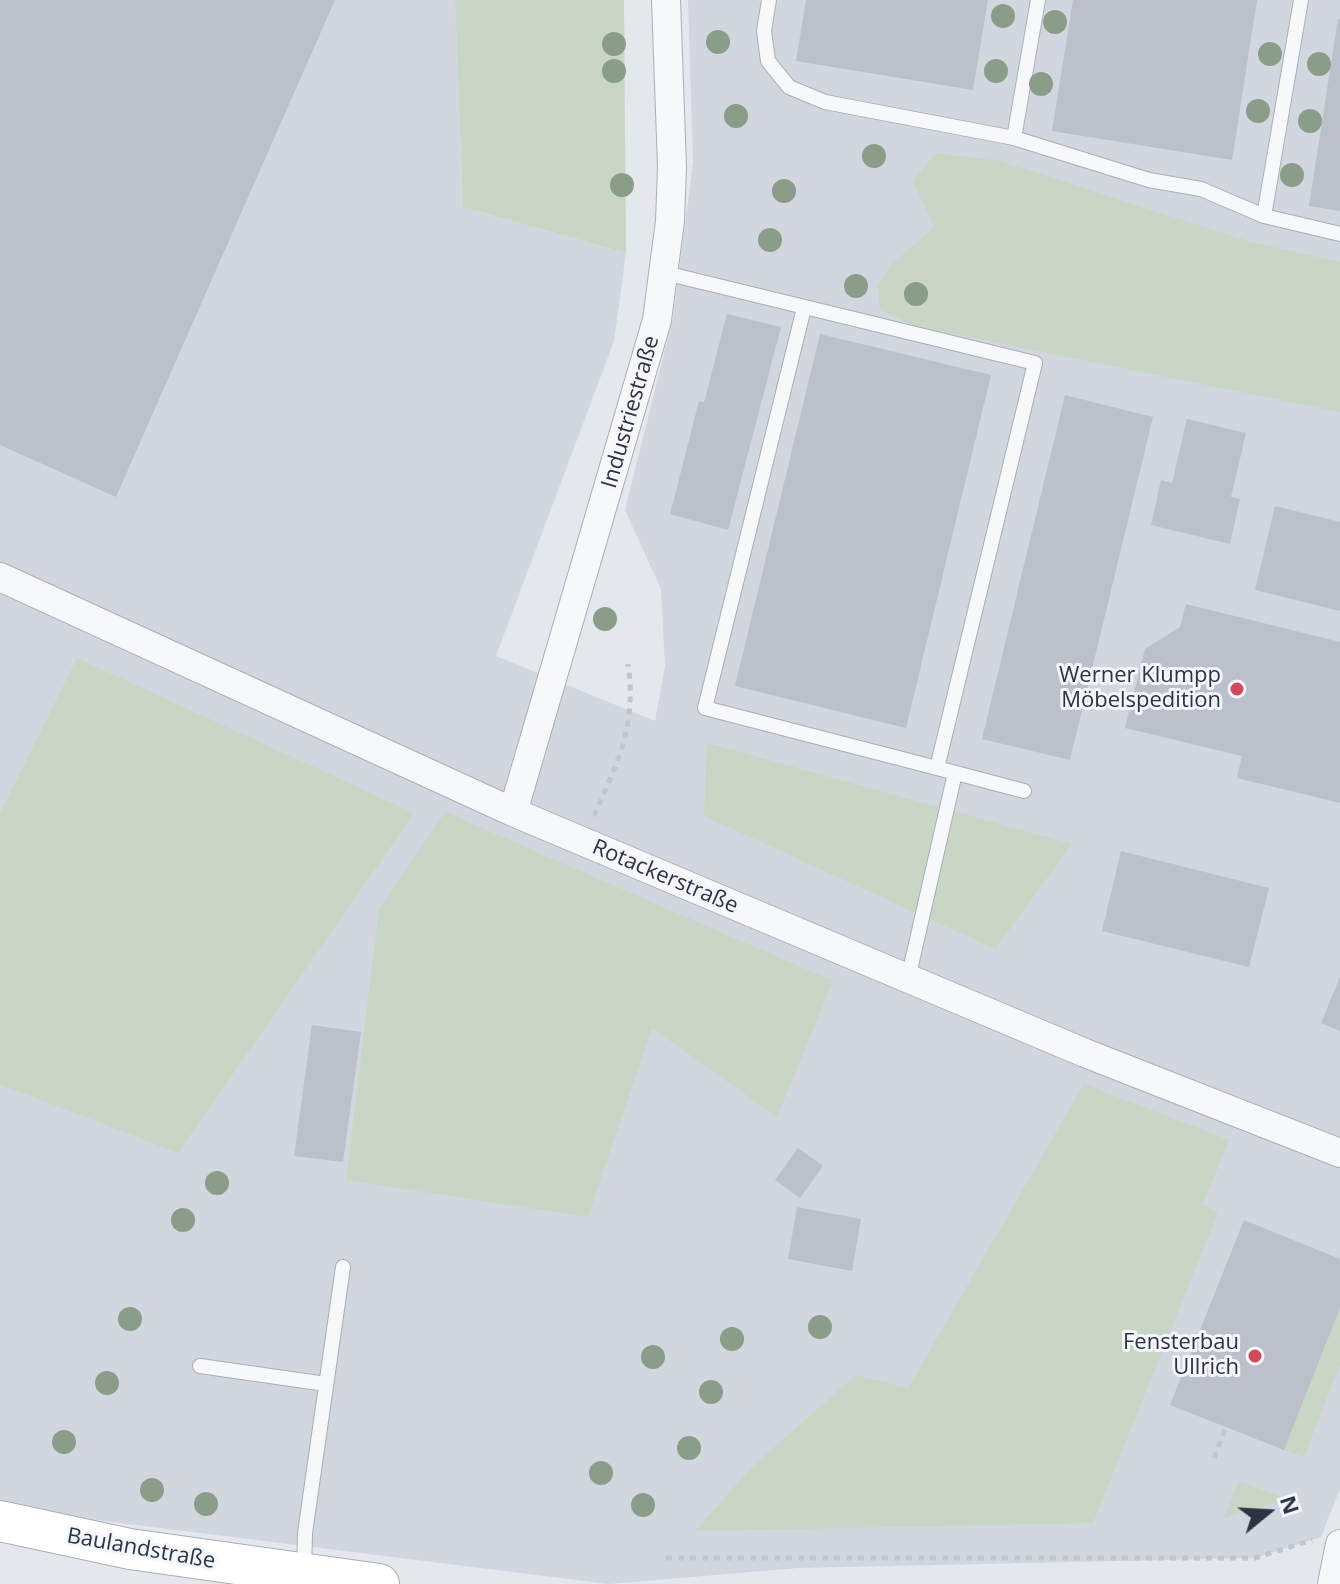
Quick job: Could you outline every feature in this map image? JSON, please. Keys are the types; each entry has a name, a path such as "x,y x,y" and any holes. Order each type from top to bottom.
{"street":[{"name":"Industriestraße","path":"513,812 637,398 657,320 665,273 672,167 666,0"},
{"name":"Rotackerstraße","path":"0,577 513,812 1085,1053 1340,1153"},
{"name":"Baulandstraße","path":"0,1521 130,1549 304,1576 379,1584"},
{"path":"1331,1540 1332,1584"}],"lane":[{"path":"769,0 764,31 768,61 789,87 825,102 1014,138 1149,180 1201,189 1264,216 1340,234"},
{"path":"1014,138 1038,0"},
{"path":"1264,216 1301,0"},
{"path":"665,273 1035,363 937,768"},
{"path":"804,308 705,708 1024,791"},
{"path":"908,979 955,773"},
{"path":"304,1576 305,1533 343,1267"},
{"path":"200,1366 326,1384"}],"path":[{"path":"583,842 626,741 633,698 628,664"},
{"path":"1214,1458 1226,1427"},
{"path":"666,1558 1255,1558 1331,1540"}],"shaded area":[{"path":"0,0 455,0 463,207 626,253 614,341 496,656 655,721 665,666 661,589 625,510 673,318 693,162 688,0 1340,0 1340,1489 1321,1537 1255,1558 798,1568 609,1584 0,1508"}],"green space":[{"path":"455,0 624,0 626,253 463,207"},
{"path":"936,153 1000,161 1248,241 1340,262 1340,412 915,326 880,310 878,285 892,264 934,227 913,181"},
{"path":"77,658 414,813 178,1153 0,1084 0,813"},
{"path":"707,743 1072,844 995,949 704,816"},
{"path":"445,812 833,981 777,1117 652,1028 588,1217 346,1180 379,909"},
{"path":"1084,1084 1229,1140 1203,1204 1218,1212 1093,1523 695,1531 753,1466 856,1375 908,1388"},
{"path":"1340,1308 1340,1364 1304,1457 1284,1450"},
{"path":"1239,1481 1287,1499 1224,1518"}],"building":[{"path":"0,0 335,0 116,497 0,445"},
{"path":"806,0 988,0 973,90 796,61"},
{"path":"1073,0 1257,0 1232,160 1052,131"},
{"path":"1340,19 1340,211 1309,206"},
{"path":"727,314 781,327 728,530 670,514 699,401 704,402"},
{"path":"820,334 991,375 906,728 735,686"},
{"path":"1065,395 1153,417 1070,760 982,739"},
{"path":"1187,419 1246,433 1231,497 1240,499 1230,544 1151,525 1161,480 1172,483"},
{"path":"1275,506 1340,522 1340,611 1255,590"},
{"name":"Werner Klumpp Möbelspedition","path":"1186,604 1340,642 1340,803 1237,778 1242,756 1125,728 1145,649 1180,627"},
{"path":"1121,851 1269,888 1249,967 1102,931"},
{"path":"1340,977 1340,1031 1321,1023"},
{"path":"312,1025 361,1032 343,1162 294,1156"},
{"path":"798,1148 823,1166 800,1198 775,1180"},
{"path":"797,1207 861,1219 852,1271 788,1259"},
{"name":"Fensterbau Ullrich","path":"1244,1220 1340,1259 1340,1308 1284,1450 1170,1405"}],"place":[{"name":"Werner Klumpp Möbelspedition","path":"1237,689"},
{"name":"Fensterbau Ullrich","path":"1255,1356"}]}
